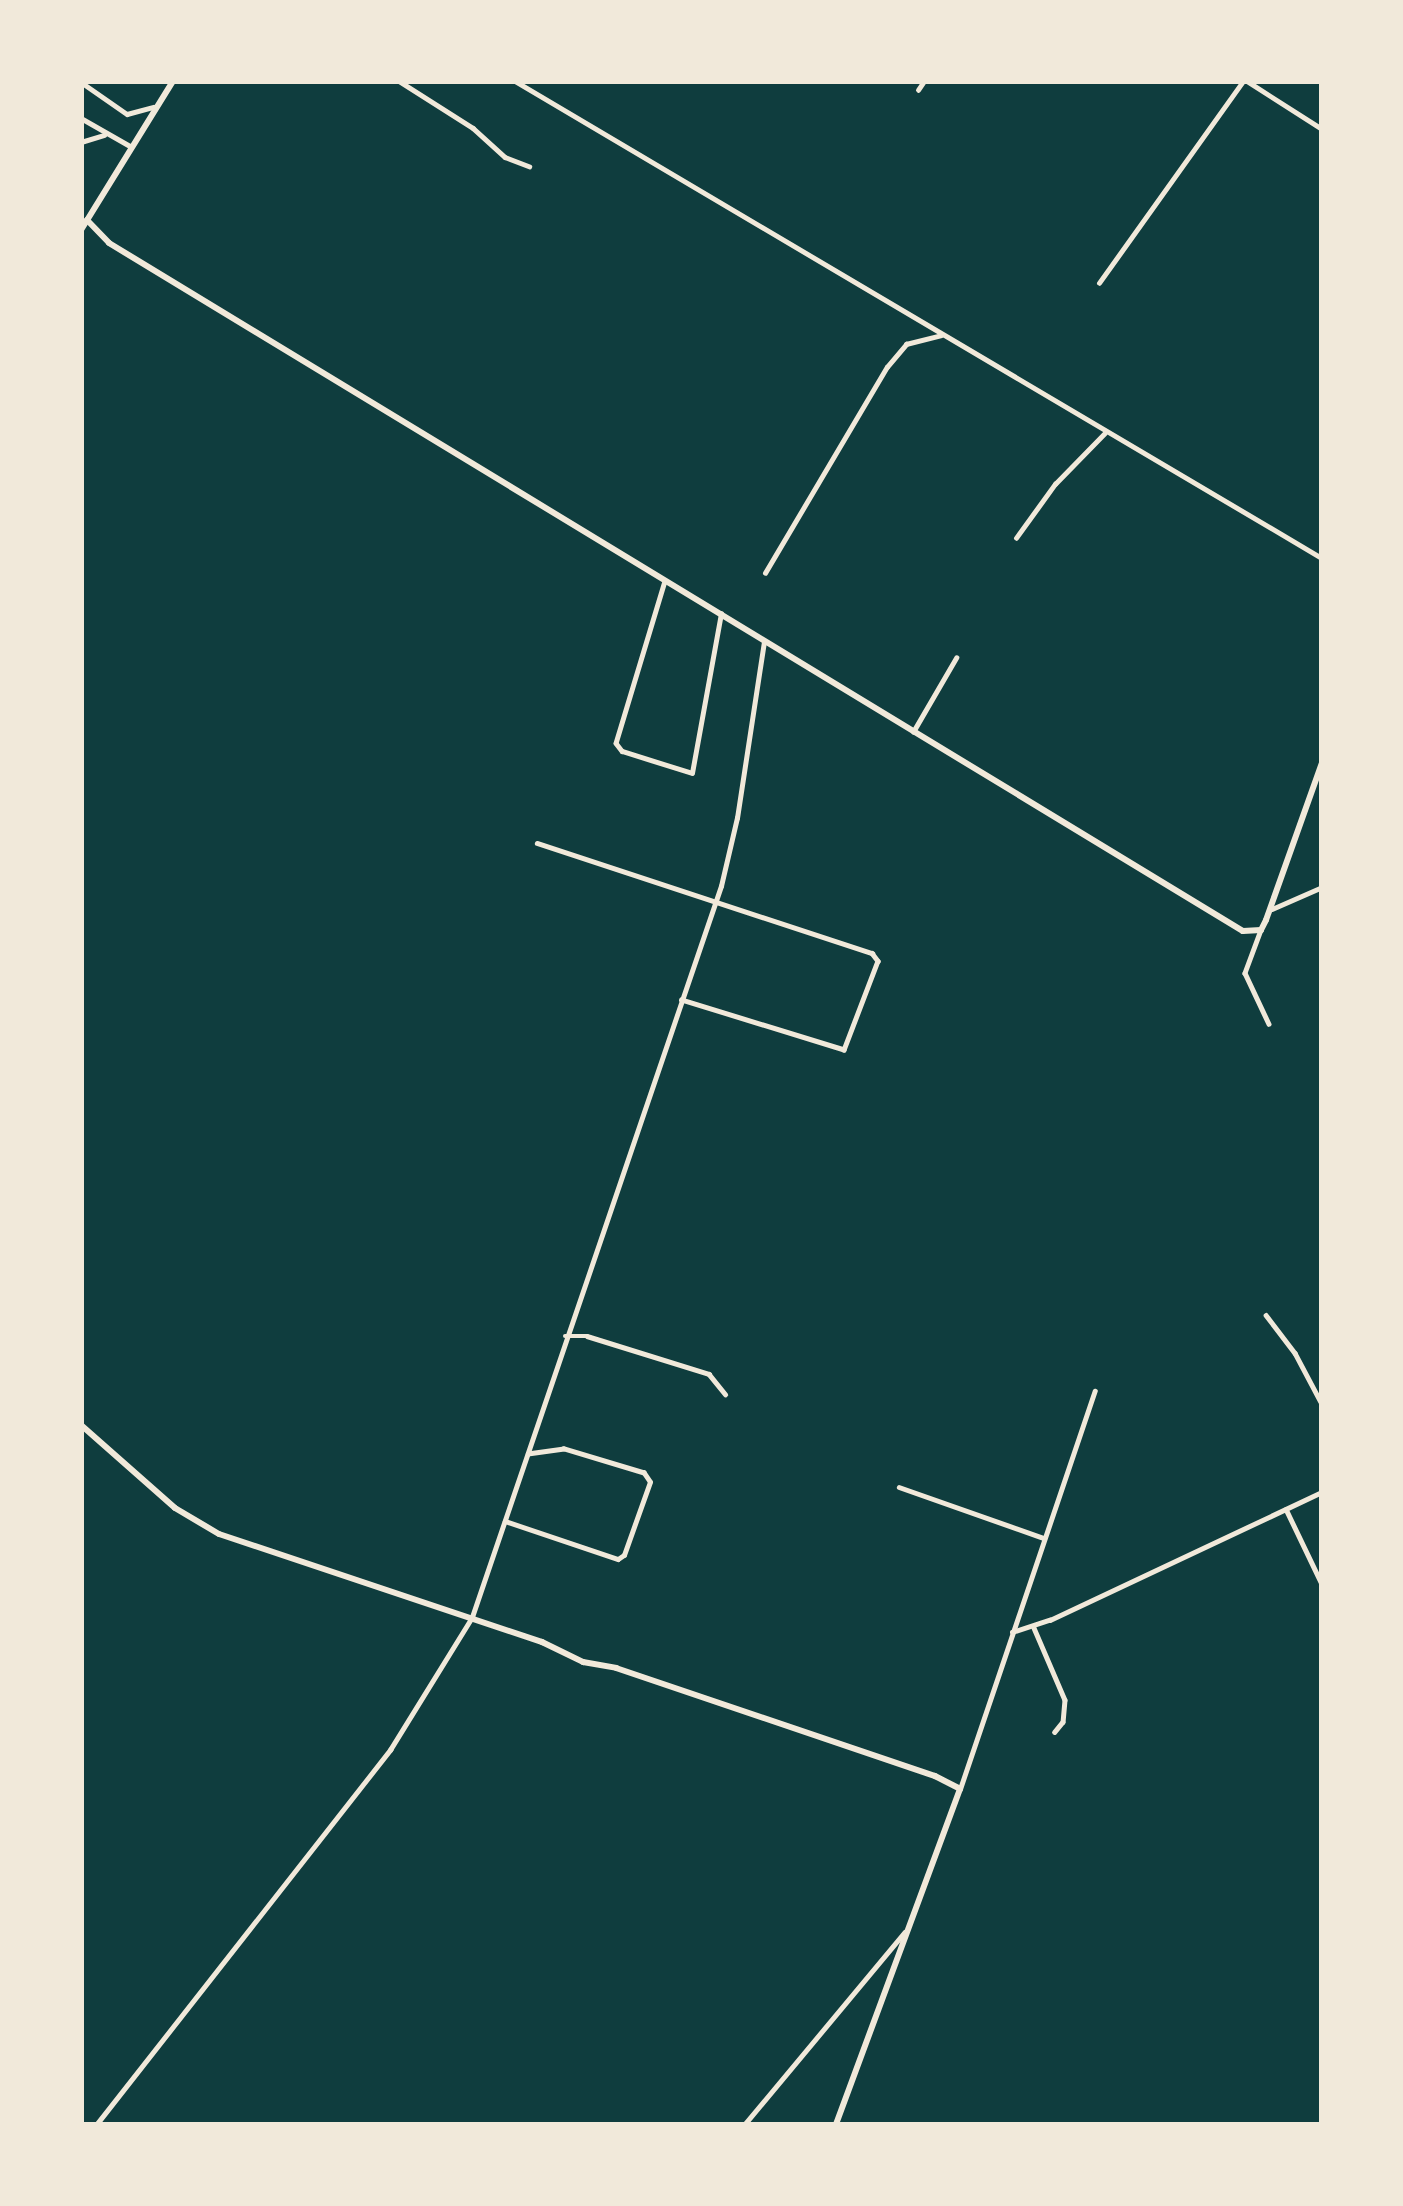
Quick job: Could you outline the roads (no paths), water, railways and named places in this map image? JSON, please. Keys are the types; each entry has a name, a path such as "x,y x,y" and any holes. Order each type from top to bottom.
{"street":[{"path":"81,230 173,81"},
{"path":"399,81 480,133 505,157 530,166"},
{"path":"515,81 1322,558"},
{"path":"918,90 924,81"},
{"path":"1099,283 1245,81 1322,129"},
{"path":"81,82 127,113 153,107"},
{"path":"81,118 130,146"},
{"path":"81,142 104,135"},
{"path":"87,220 109,243 1235,928 1261,930"},
{"path":"765,573 887,367 906,344 941,334"},
{"path":"1016,538 1055,484 1106,431"},
{"path":"665,580 616,742 622,751 692,773 721,614"},
{"path":"96,2125 390,1750 472,1617 715,902 737,818 764,640"},
{"path":"913,732 956,658"},
{"path":"1269,1024 1245,973 1322,763"},
{"path":"537,843 872,953 878,961 844,1050 681,1000"},
{"path":"1270,910 1322,887"},
{"path":"1266,1315 1295,1353 1322,1403"},
{"path":"565,1336 586,1336 709,1374 725,1394"},
{"path":"836,2125 959,1790 1096,1391"},
{"path":"81,1425 175,1508 219,1534 472,1617 583,1662 616,1668 935,1776 959,1790"},
{"path":"505,1520 618,1558 624,1555 650,1482 644,1473 564,1449 526,1454"},
{"path":"899,1487 1044,1538"},
{"path":"1012,1632 1034,1627 1322,1492"},
{"path":"1286,1509 1322,1584"},
{"path":"1034,1627 1065,1700 1063,1722 1054,1732"},
{"path":"744,2125 905,1932"}]}
